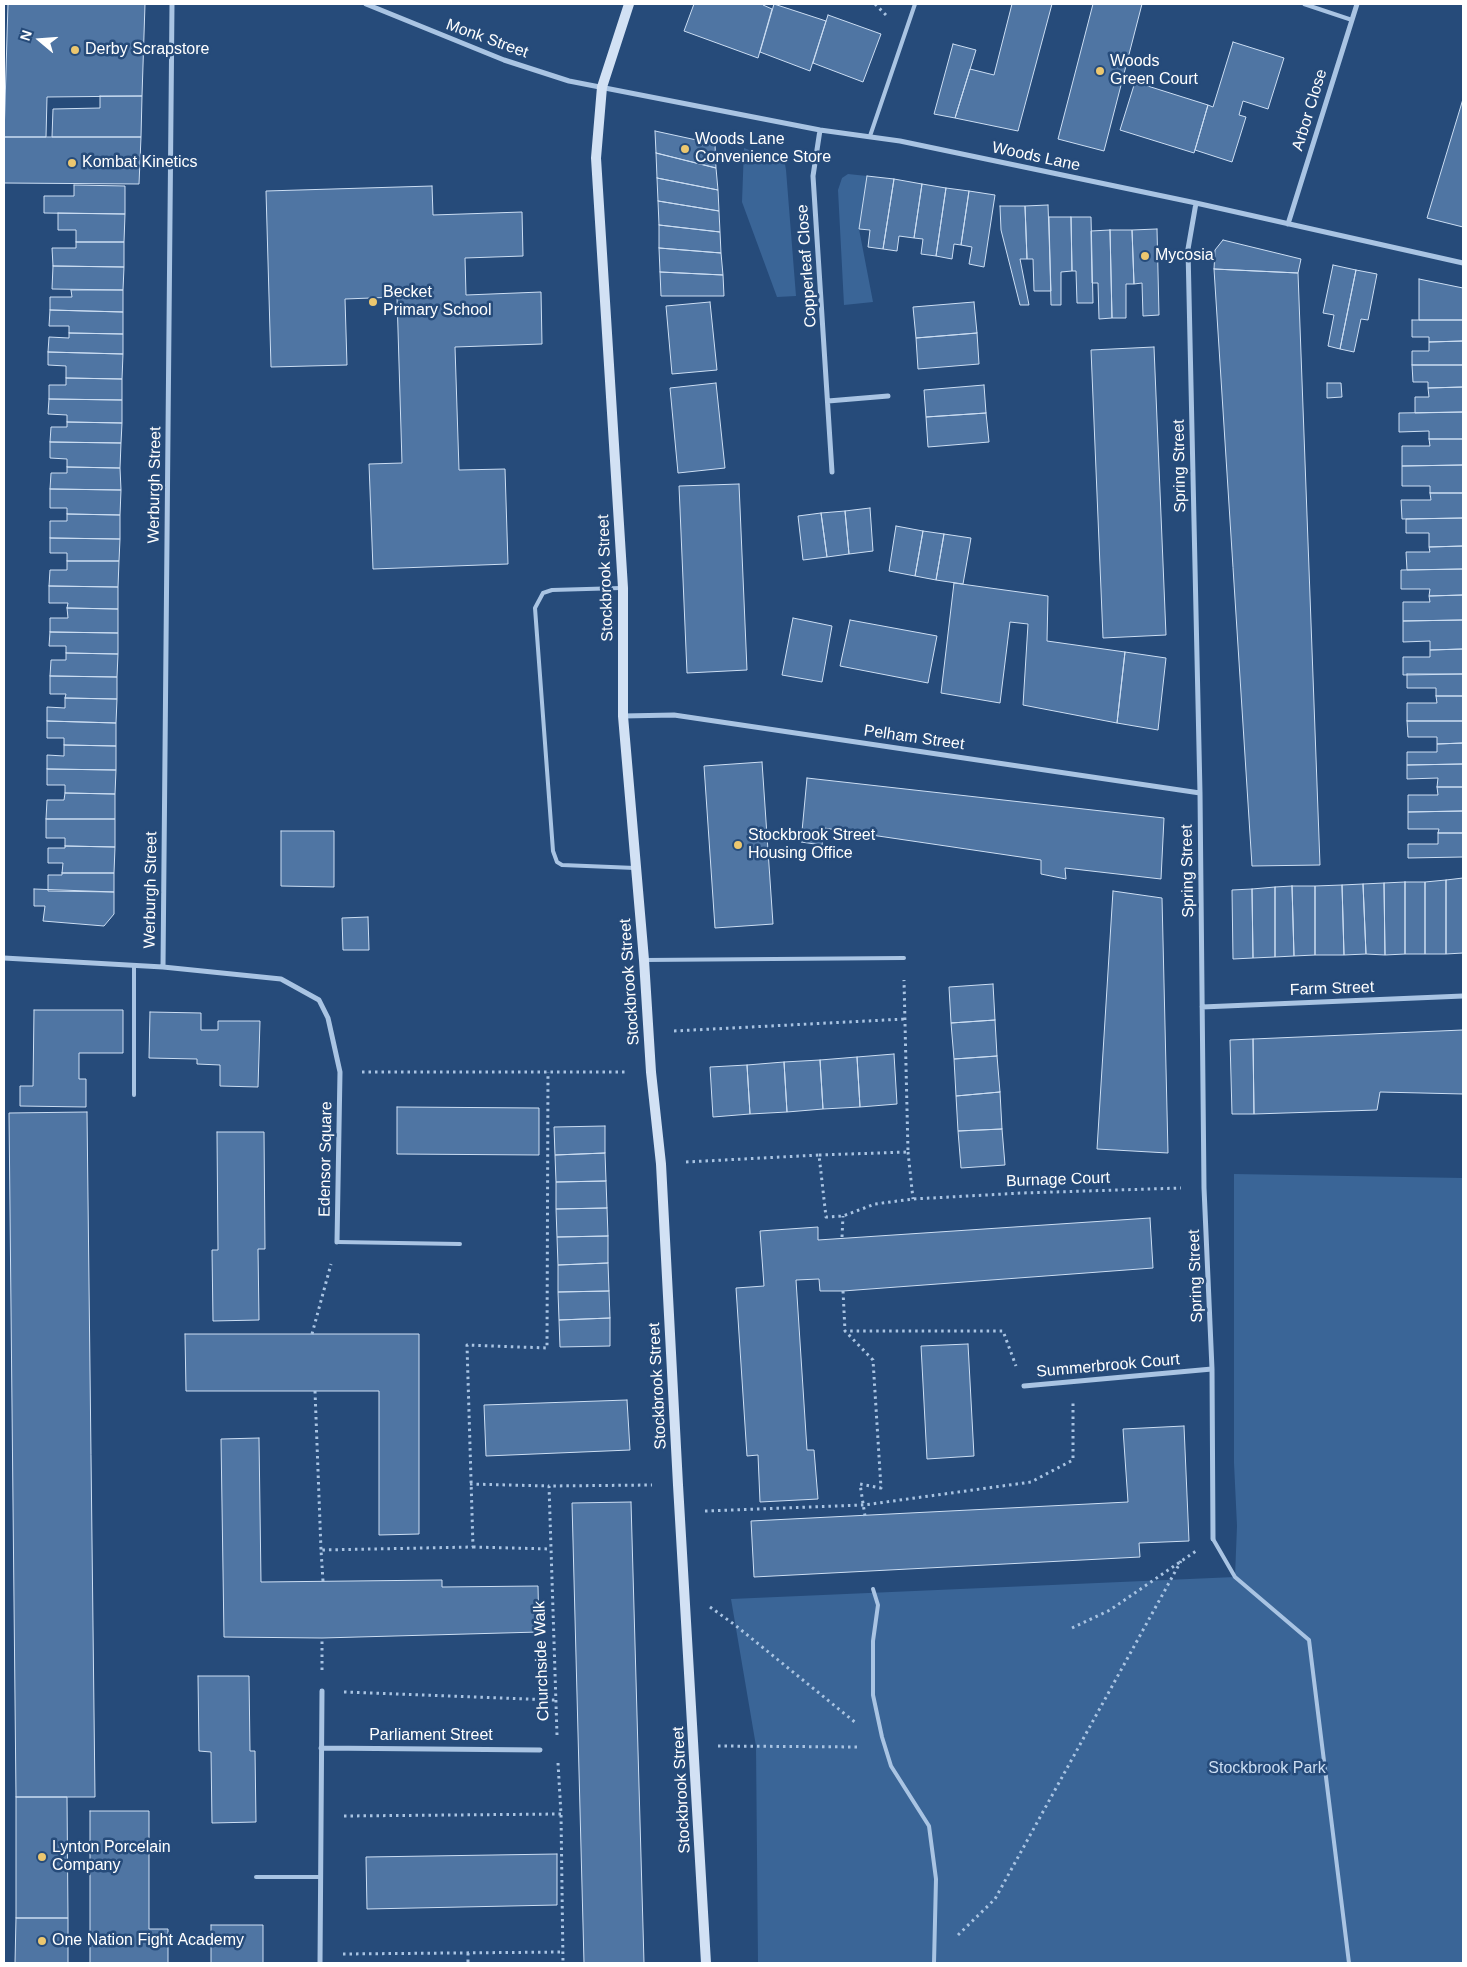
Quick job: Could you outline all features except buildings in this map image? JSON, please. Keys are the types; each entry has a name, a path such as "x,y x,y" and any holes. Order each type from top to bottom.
{"street":[{"name":"Werburgh Street","path":"162,967 172,4"},
{"name":"Monk Street","path":"366,4 504,60 569,81 602,88"},
{"name":"Stockbrook Street","path":"629,4 602,88 596,158 623,588 623,716 644,960 651,1072 661,1164 706,1963"},
{"name":"Arbor Close","path":"1288,224 1356,4"},
{"name":"Woods Lane","path":"602,88 820,130 870,136 1196,203 1463,263"},
{"name":"Copperleaf Close","path":"820,130 813,176 832,472"},
{"name":"Spring Street","path":"1196,203 1188,249 1200,793 1204,1188 1212,1369 1213,1539"},
{"path":"828,401 888,396"},
{"name":"Pelham Street","path":"623,716 674,716 1200,793"},
{"path":"4,958 162,967"},
{"name":"Edensor Square","path":"162,967 281,979 319,1000 328,1018 340,1072 338,1242"},
{"name":"Farm Street","path":"1202,1007 1463,996"},
{"name":"Summerbrook Court","path":"1024,1386 1212,1369"},
{"path":"320,1963 320,1748 322,1691"},
{"name":"Parliament Street","path":"320,1748 540,1750"}],"lane":[{"path":"870,136 916,4"},
{"path":"1304,4 1352,20"},
{"path":"623,588 552,590 543,593 535,608 553,851 557,862 562,866 635,868"},
{"path":"644,960 904,958"},
{"path":"134,965 134,1095"},
{"path":"338,1242 460,1244"},
{"path":"1213,1539 1235,1577 1308,1640 1349,1963"},
{"path":"873,1589 878,1605 873,1641 873,1695 891,1766 929,1826 936,1879 934,1961"},
{"path":"256,1877 320,1876"}],"path":[{"path":"904,958 908,1152 913,1199"},
{"path":"649,1032 905,1019"},
{"path":"340,1072 651,1072"},
{"path":"473,1547 467,1346 548,1348 548,1072"},
{"path":"661,1164 908,1152"},
{"path":"818,1155 826,1217 843,1216 842,1238"},
{"name":"Burnage Court","path":"843,1216 875,1204 913,1199 1022,1193 1204,1188"},
{"path":"312,1334 338,1242"},
{"path":"843,1291 845,1331 873,1360 881,1488 860,1484 865,1516"},
{"name":"Summerbrook Court","path":"845,1331 1003,1331 1024,1386"},
{"path":"680,1512 864,1505 1031,1482 1073,1460 1073,1381"},
{"path":"315,1391 323,1581"},
{"path":"470,1484 549,1486 678,1485"},
{"name":"Churchside Walk","path":"549,1486 557,1738"},
{"path":"1072,1628 1110,1610 1213,1539"},
{"path":"321,1550 473,1547 551,1549"},
{"path":"934,1961 995,1899 1180,1561"},
{"path":"685,1591 735,1625 885,1747"},
{"path":"322,1638 322,1691 555,1700"},
{"path":"694,1746 885,1747"},
{"path":"558,1758 561,1814 563,1963"},
{"path":"320,1816 561,1814"},
{"path":"320,1954 563,1952"},
{"path":"468,1953 468,1963"}],"green space":[{"path":"744,148 785,164 796,296 777,297 742,202"},
{"path":"848,174 867,176 859,229 873,302 844,305 838,190 842,178"},
{"name":"Stockbrook Park","path":"1234,1174 1463,1178 1463,1963 758,1963 756,1746 731,1599 1235,1577 1237,1526 1234,1463"}],"place":[{"name":"Derby Scrapstore","path":"75,50"},
{"name":"Woods Green Court","path":"1100,71"},
{"name":"Woods Lane Convenience Store","path":"685,149"},
{"name":"Kombat Kinetics","path":"72,163"},
{"name":"Mycosia","path":"1145,256"},
{"name":"Becket Primary School","path":"373,302"},
{"name":"Stockbrook Street Housing Office","path":"738,845"},
{"name":"Lynton Porcelain Company","path":"42,1857"},
{"name":"One Nation Fight Academy","path":"42,1941"}]}
